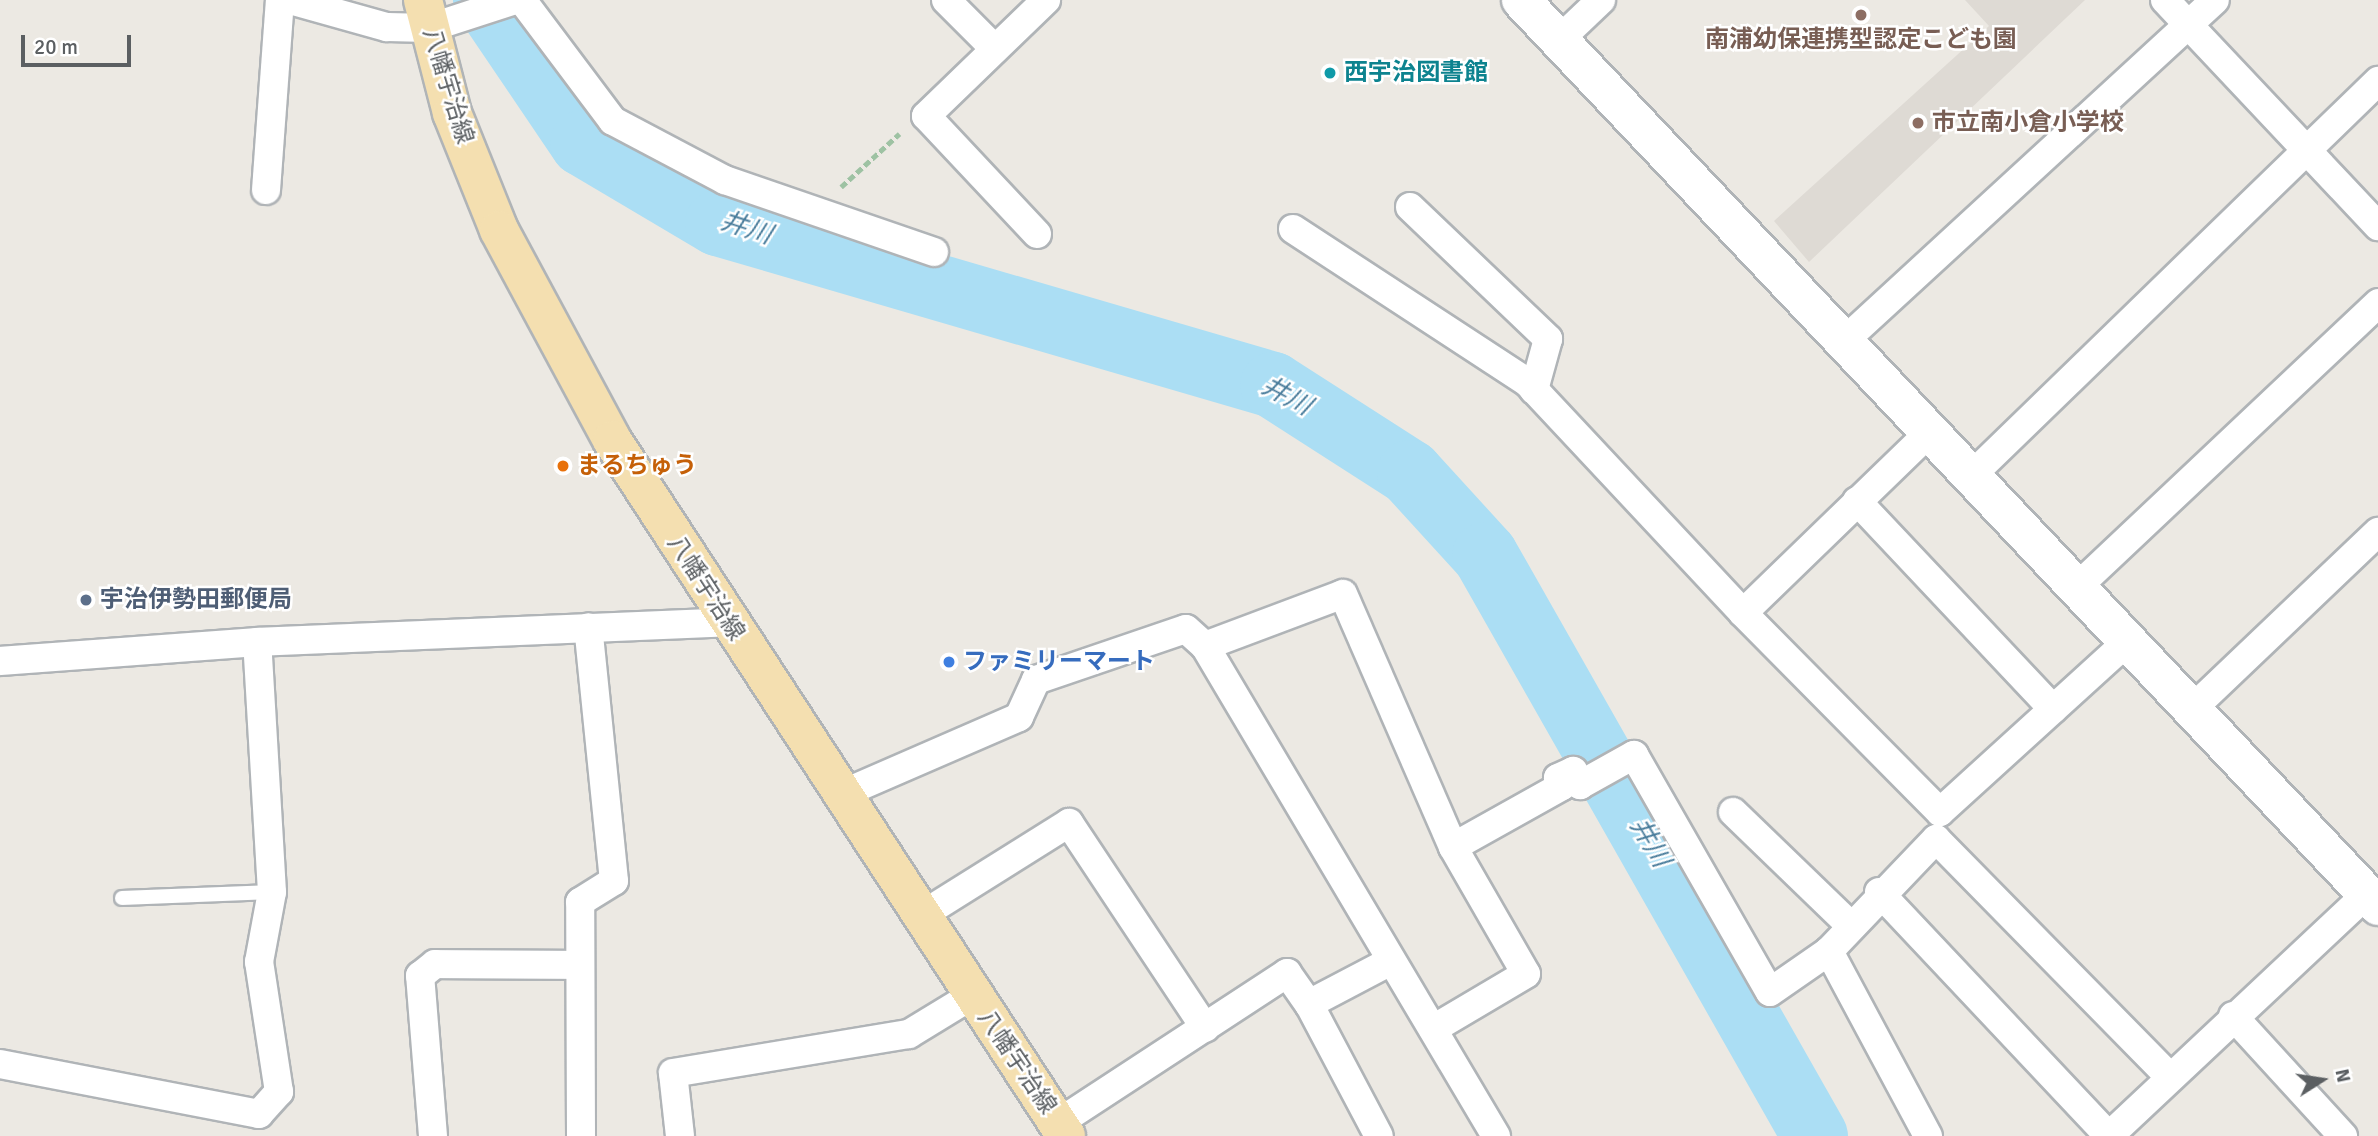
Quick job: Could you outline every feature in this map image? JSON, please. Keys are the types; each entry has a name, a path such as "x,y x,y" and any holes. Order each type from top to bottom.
{"main road":[{"name":"八幡宇治線","path":"437,16 452,113 499,230 612,440 919,917 1062,1130"}],"street":[{"path":"267,190 280,0"},
{"path":"290,0 387,27 514,1 613,121 725,180 934,253"},
{"path":"946,0 995,49"},
{"path":"1037,234 926,116 1046,0"},
{"path":"1521,0 2126,643 2372,900 2233,1016 2168,1075 2109,1136 1880,892"},
{"path":"1559,40 1601,0"},
{"path":"2165,0 2378,226"},
{"path":"1843,342 2215,0"},
{"path":"1970,477 2378,81"},
{"path":"1410,207 1548,339 1534,390"},
{"path":"1293,229 1398,293 1534,390 2168,1075"},
{"path":"2075,589 2378,303"},
{"path":"1743,613 1929,433"},
{"path":"1857,501 2053,709"},
{"path":"2190,710 2374,545"},
{"path":"1205,646 1343,594 1453,846 1526,974 1433,1029"},
{"path":"0,661 257,642 727,622"},
{"path":"581,1136 578,965 580,902 614,881 588,627"},
{"path":"842,794 1019,717 1036,680 1186,629 1205,646 1389,962 1433,1029 1496,1136"},
{"path":"0,1064 259,1114 279,1092 259,962 272,892 257,642"},
{"path":"1453,846 1634,755 1770,992 1829,951 1938,826 2053,709 2126,643"},
{"path":"1733,812 1851,926"},
{"path":"919,917 1069,824 1205,1028"},
{"path":"1829,951 1928,1136"},
{"path":"1309,1004 1389,962"},
{"path":"433,1136 420,976 435,964 578,965"},
{"path":"1062,1130 1287,973 1309,1004 1379,1136"},
{"path":"680,1136 673,1073 909,1034 973,995"},
{"path":"2233,1016 2343,1136"}],"lane":[{"path":"122,898 272,892"}],"path":[{"path":"817,212 881,146 926,116"}],"shaded area":[{"name":"市立南小倉小学校","path":"1965,0 2085,0 1809,262 1774,221 1989,26"}],"waterway":[{"name":"井川","path":"486,0 583,143 718,223 1273,385 1410,473 1485,555 1815,1136"}],"place":[{"name":"南浦幼保連携型認定こども園","path":"1861,15"},
{"name":"西宇治図書館","path":"1330,73"},
{"name":"市立南小倉小学校","path":"1918,123"},
{"name":"まるちゅう","path":"563,466"},
{"name":"宇治伊勢田郵便局","path":"86,600"},
{"name":"ファミリーマート","path":"949,662"}]}
